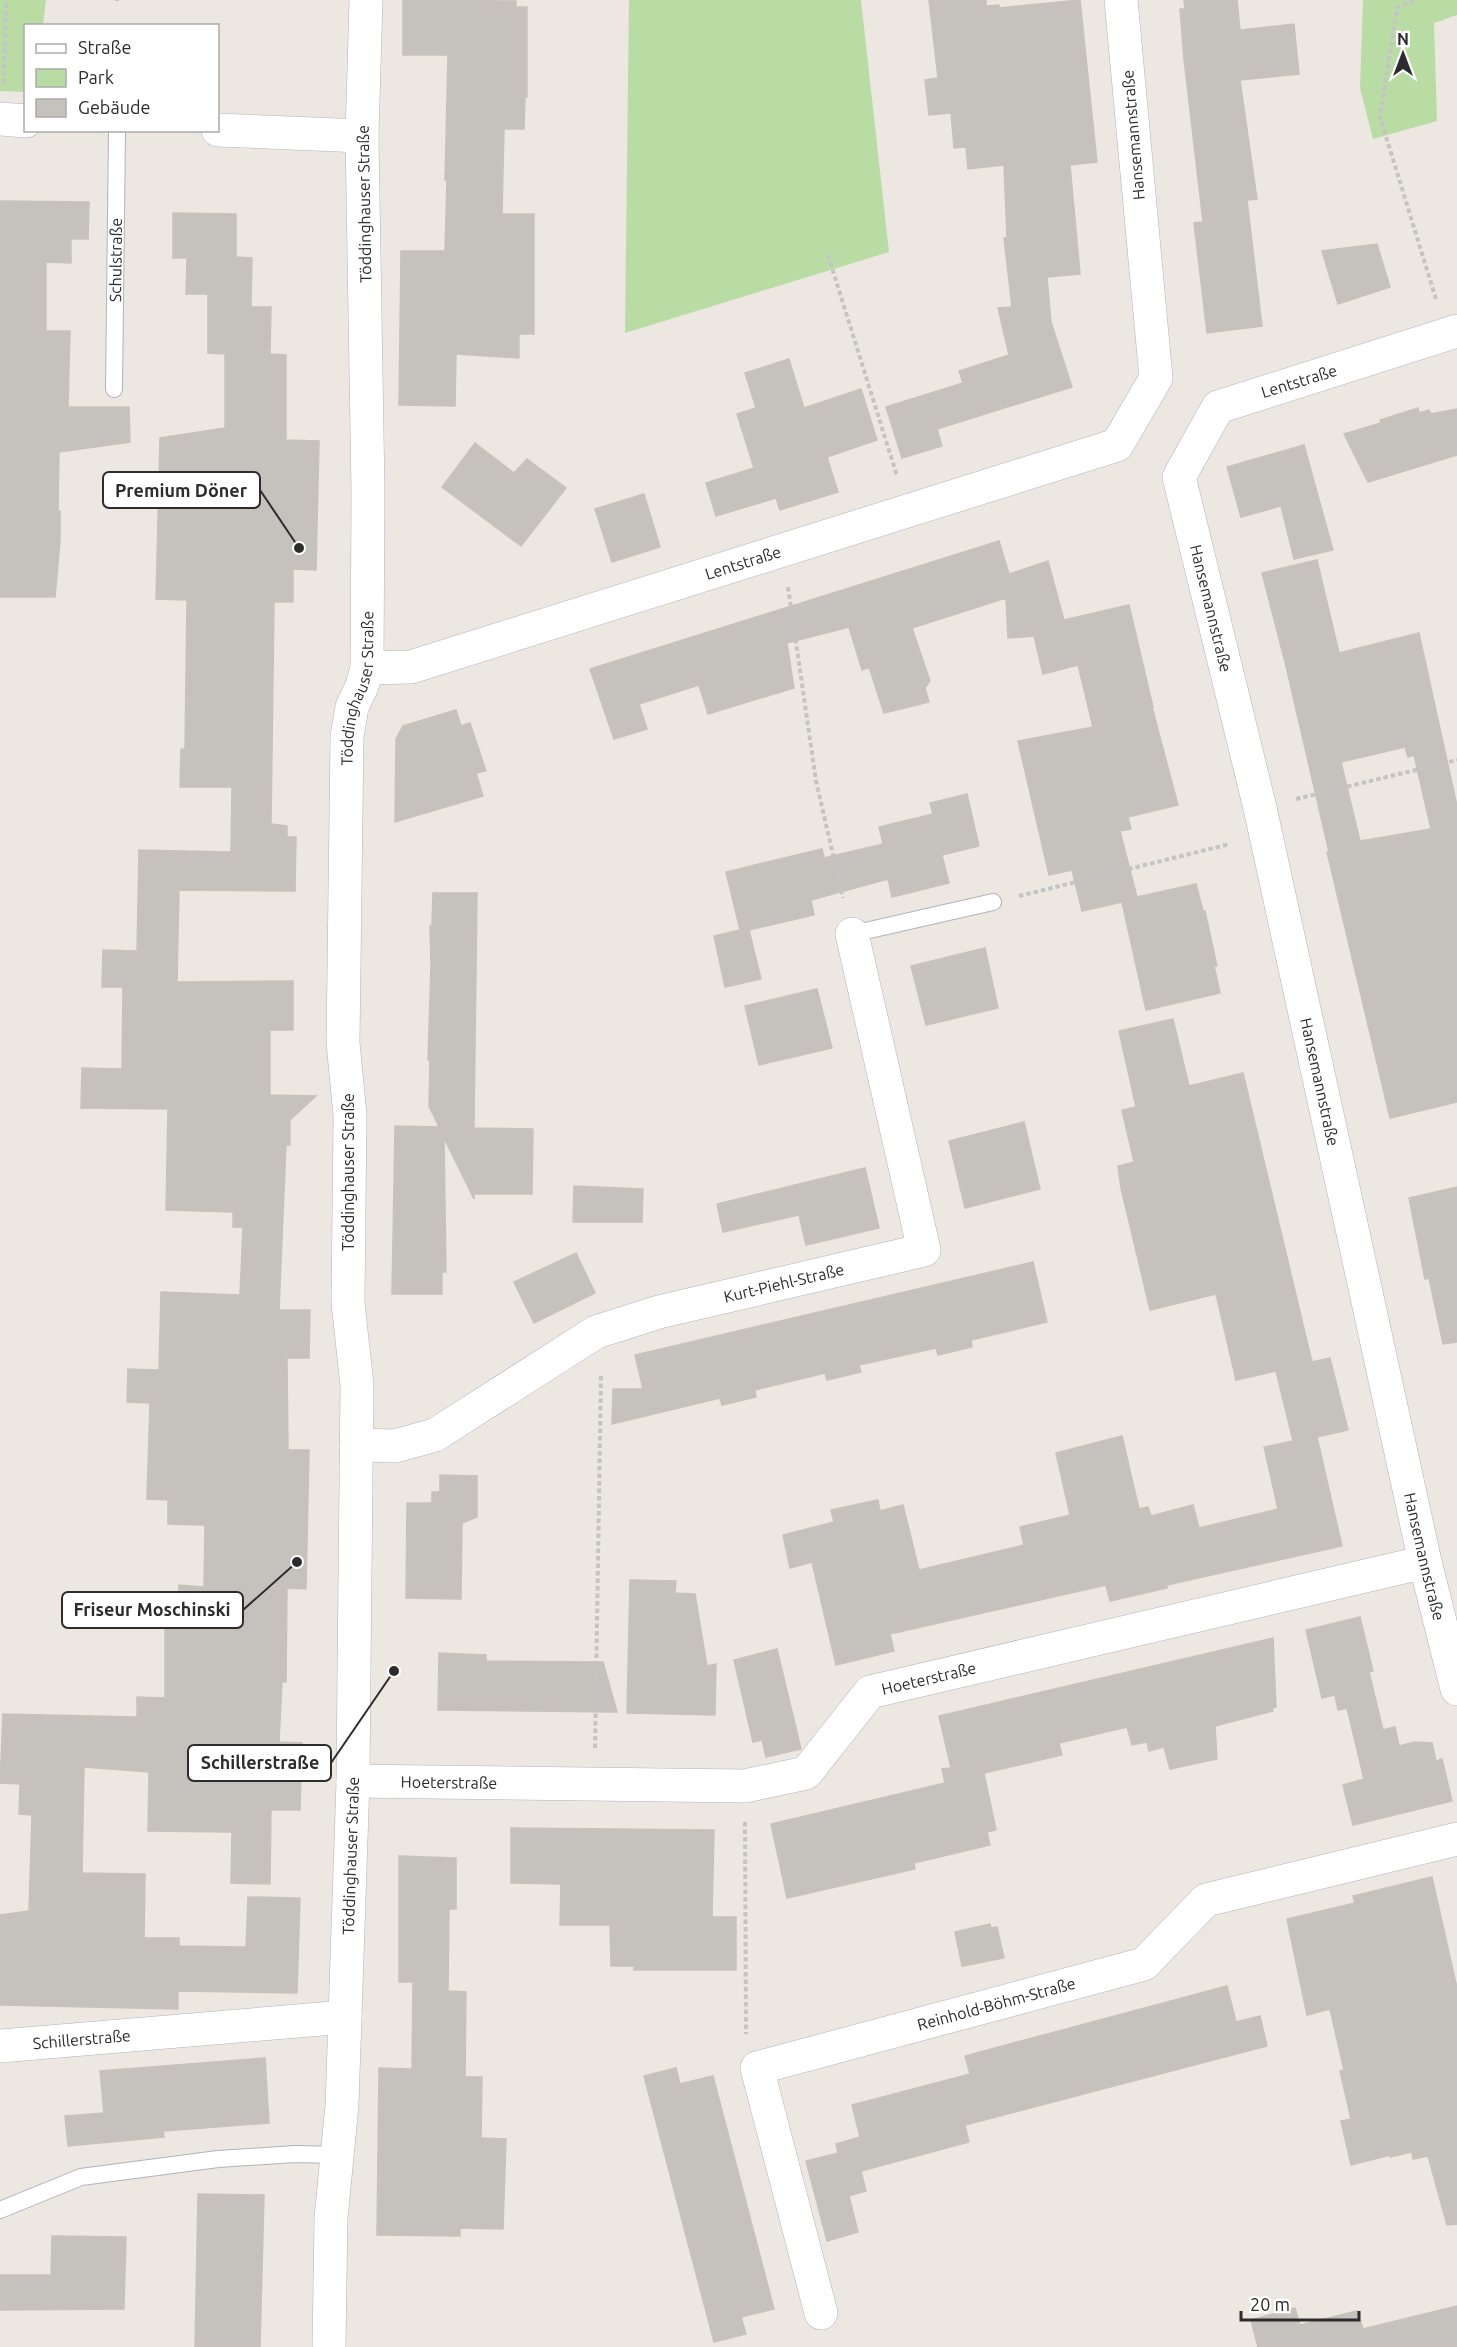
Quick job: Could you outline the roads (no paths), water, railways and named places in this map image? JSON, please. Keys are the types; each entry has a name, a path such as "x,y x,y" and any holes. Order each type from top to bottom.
{"street":[{"name":"Töddinghauser Straße","path":"329,2347 330,2218 338,2155 353,1781 357,1385 348,1303 350,1115 343,1042 347,737 352,707 367,668 368,492 362,136 366,0"},
{"name":"Hansemannstraße","path":"1117,445 1156,378 1120,0"},
{"path":"219,130 362,136"},
{"name":"Lentstraße","path":"1179,477 1218,406 1452,333"},
{"name":"Lentstraße","path":"367,668 411,667 1117,445"},
{"name":"Hansemannstraße","path":"1179,477 1263,822 1425,1562 1457,1689"},
{"name":"Kurt-Piehl-Straße","path":"356,1445 395,1446 435,1435 596,1332 659,1312 924,1250 852,934"},
{"name":"Hoeterstraße","path":"353,1781 745,1786 806,1773 870,1692 1425,1562"},
{"name":"Reinhold-Böhm-Straße","path":"821,2313 757,2068 1144,1964 1206,1900 1457,1839"},
{"name":"Schillerstraße","path":"0,2046 345,2017"}],"lane":[{"name":"Schulstraße","path":"114,389 117,132"},
{"path":"852,934 993,902"},
{"path":"0,2210 81,2177 218,2159 295,2154 338,2155"}],"place":[{"name":"Premium Döner","path":"299,548"},
{"name":"Friseur Moschinski","path":"297,1562"},
{"name":"Schillerstraße","path":"394,1671"}]}
